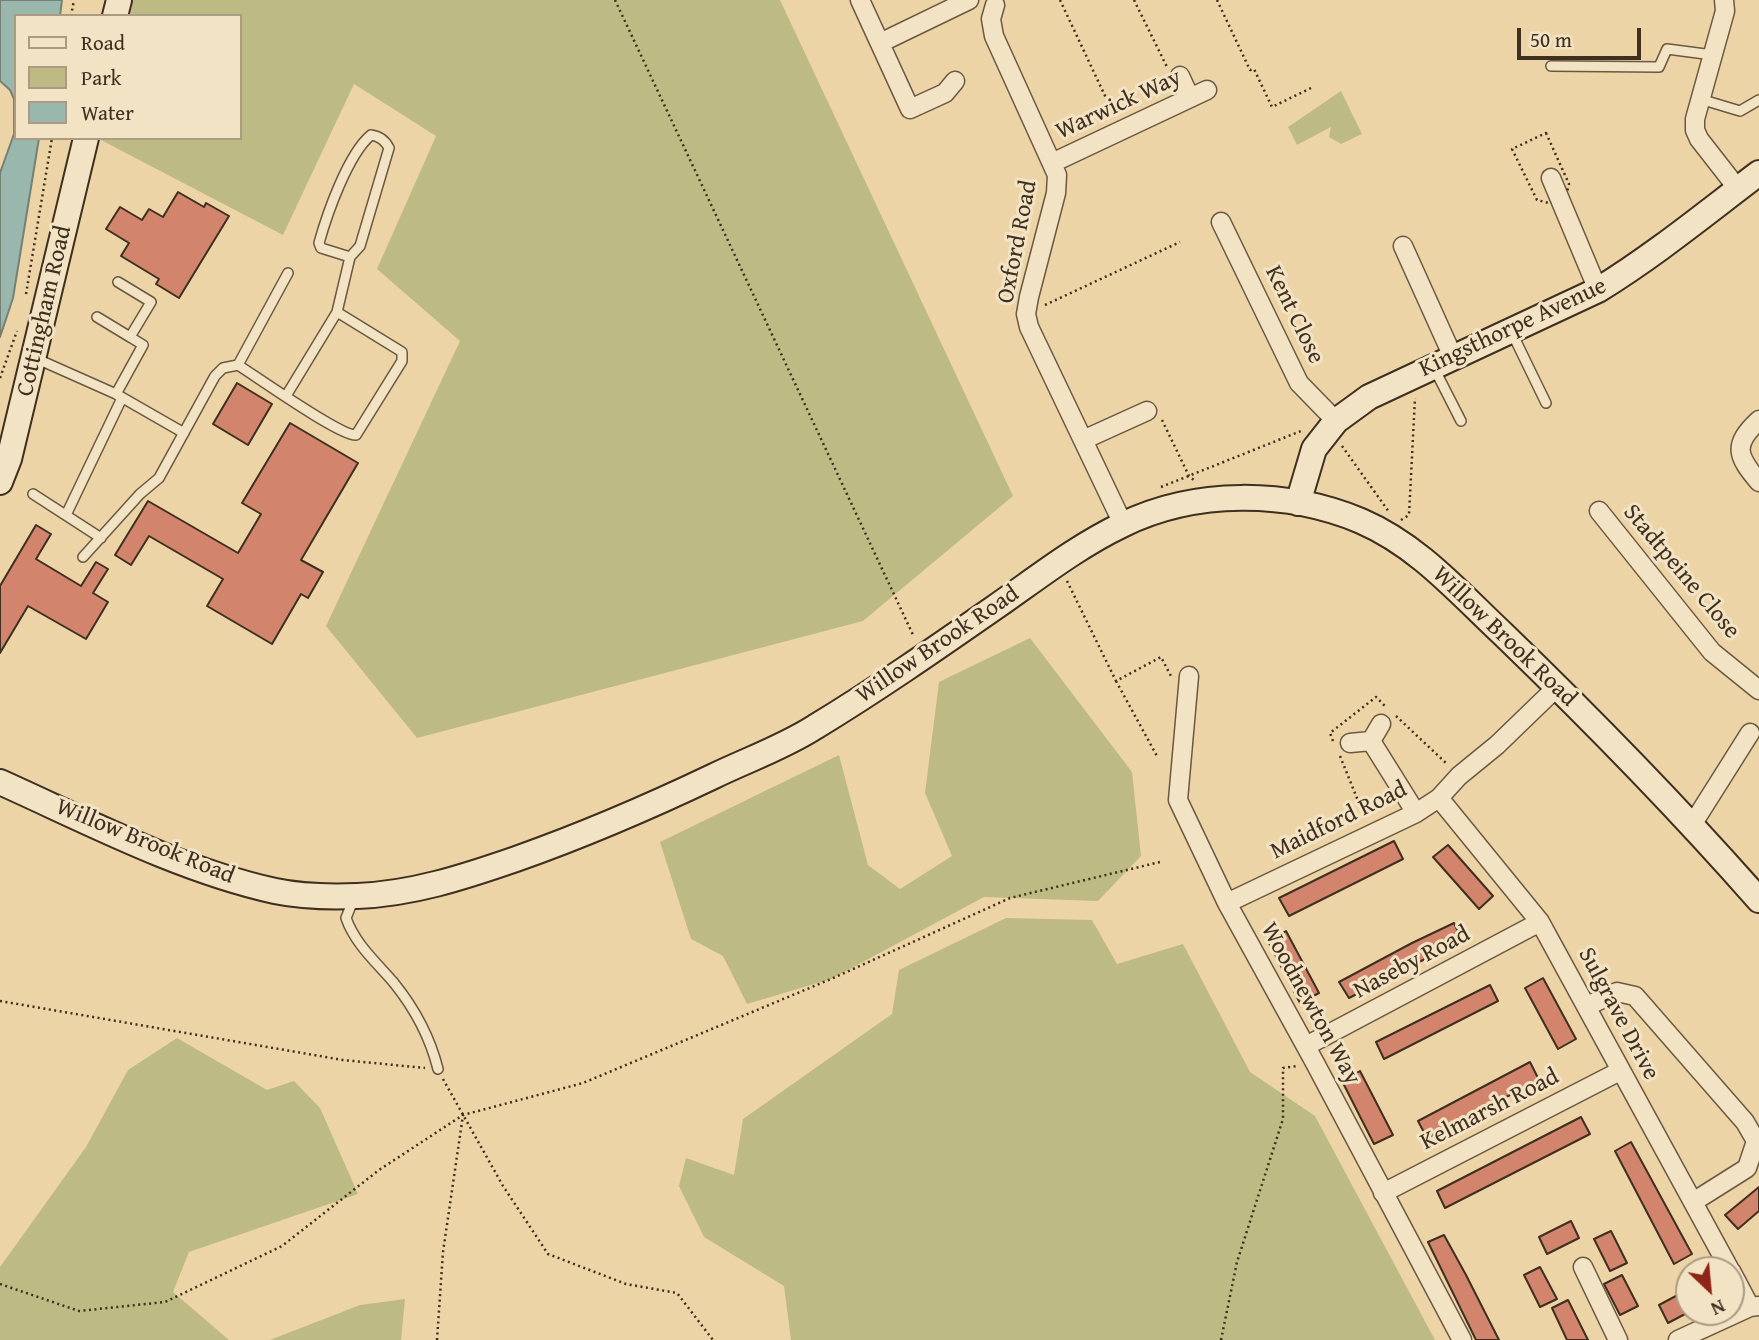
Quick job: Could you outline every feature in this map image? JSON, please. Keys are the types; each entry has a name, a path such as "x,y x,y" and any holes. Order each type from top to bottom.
{"street":[{"path":"860,0 910,109 945,93 955,81"},
{"path":"880,43 970,0 997,2"},
{"path":"1724,0 1725,11 1700,99 1695,130 1738,189"},
{"name":"Oxford Road","path":"997,2 991,19 994,36 1057,174 1056,193 1026,314 1029,327 1123,524"},
{"path":"1180,76 1190,98"},
{"name":"Warwick Way","path":"1052,163 1207,90"},
{"name":"Cottingham Road","path":"0,482 9,459 86,140"},
{"name":"Kingsthorpe Avenue","path":"1298,503 1314,449 1333,425 1369,397 1598,290 1631,271 1692,227 1759,173"},
{"path":"1551,178 1598,290"},
{"name":"Kent Close","path":"1221,222 1299,383 1333,425"},
{"path":"1403,246 1443,362"},
{"path":"1083,440 1147,411"},
{"path":"1759,420 1745,433 1740,445 1742,461 1759,482"},
{"name":"Willow Brook Road","path":"0,782 192,867 279,892 354,896 407,891 475,873 641,811 811,730 1059,562 1123,524 1169,508 1216,499 1271,499 1337,512 1390,527 1557,687 1692,825 1759,900"},
{"name":"Stadtpeine Close","path":"1599,511 1712,652 1759,690"},
{"name":"Woodnewton Way","path":"1189,676 1178,800 1227,903 1462,1340"},
{"name":"Maidford Road","path":"1227,903 1416,813 1439,798 1459,776 1497,745 1557,687"},
{"path":"1371,741 1381,724"},
{"path":"1692,825 1750,733"},
{"path":"1350,743 1371,741"},
{"path":"1371,741 1416,813"},
{"name":"Sulgrave Drive","path":"1439,798 1540,922 1723,1256"},
{"name":"Naseby Road","path":"1306,1046 1540,922"},
{"path":"1587,1006 1617,992 1635,996 1745,1122 1756,1141 1747,1168 1693,1202"},
{"name":"Kelmarsh Road","path":"1383,1194 1620,1071"},
{"path":"1583,1267 1618,1340"},
{"name":"Sulgrave Drive","path":"1745,1291 1755,1306"},
{"path":"1678,1340 1755,1306"}],"lane":[{"path":"1551,66 1659,67 1667,49 1675,48 1713,55"},
{"path":"1700,99 1740,111 1759,100"},
{"path":"286,396 337,312 350,257 360,246 389,148 386,142 371,135 363,141 339,186 319,243 321,248 332,253 350,257"},
{"path":"238,365 288,273"},
{"path":"118,282 151,302 130,337"},
{"path":"83,557 140,494 159,478 215,376 223,368 238,365 349,436 356,435 402,361 402,352 337,312"},
{"path":"66,515 143,345 97,317"},
{"path":"1511,331 1546,402"},
{"path":"34,357 119,396 184,433"},
{"path":"1443,362 1461,421"},
{"path":"33,494 101,538"},
{"path":"354,896 346,918 349,928 394,983 422,1024 438,1069"}],"path":[{"path":"615,0 923,656"},
{"path":"1060,0 1122,131"},
{"path":"1134,0 1172,79 1180,76"},
{"path":"1217,0 1250,70 1254,69 1272,107 1311,88"},
{"path":"25,297 52,140"},
{"path":"1026,314 1180,242"},
{"path":"0,378 18,330"},
{"path":"1152,491 1317,424 1333,425 1390,527 1409,515 1415,391 1410,377"},
{"path":"1147,411 1154,405 1189,476 1216,499"},
{"path":"1059,562 1116,681 1158,758"},
{"path":"1116,681 1161,657 1187,705"},
{"path":"0,1284 79,1311 165,1303 282,1246 379,1170 463,1115 583,1083 831,979 1010,898 1160,862"},
{"path":"0,1001 343,1060 438,1069 503,1186 548,1254 626,1284 677,1293 713,1340"},
{"path":"1221,1340 1237,1262 1283,1119 1283,1068 1315,1063"},
{"path":"437,1340 443,1252 463,1115"}],"green space":[{"path":"133,0 780,0 1013,496 863,621 417,738 326,626 460,341 377,269 436,136 354,84 283,235 101,140 242,140 242,14 130,14"},
{"path":"1341,91 1362,134 1341,144 1329,137 1331,127 1297,145 1288,127"},
{"path":"1030,638 1132,772 1141,856 1098,901 984,897 831,979 747,1004 723,956 691,939 660,842 839,755 868,865 900,889 952,856 925,793 939,682"},
{"path":"1006,918 1092,920 1117,964 1183,944 1250,1072 1315,1116 1435,1340 791,1340 784,1286 704,1237 679,1186 686,1158 734,1175 743,1119 892,1014 899,970"},
{"path":"177,1038 267,1090 294,1081 320,1108 358,1194 189,1252 173,1292 229,1340 0,1340 0,1267 86,1147 128,1070"},
{"path":"405,1299 401,1340 270,1340 360,1305"}],"water":[{"path":"0,0 62,0 60,14 14,14 14,99 10,90 0,81"},
{"path":"14,134 14,140 39,140 13,298 0,337 0,173"}],"building":[{"path":"178,192 204,207 206,203 229,216 179,298 156,284 159,279 121,256 129,243 106,229 120,207 142,220 149,209 163,217"},
{"path":"237,383 272,404 248,445 213,424"},
{"path":"290,423 358,463 301,560 323,572 308,598 301,594 272,644 207,606 223,579 149,536 131,565 115,555 148,501 238,553 261,514 242,503"},
{"path":"36,525 51,534 36,559 81,586 96,562 108,569 93,593 108,602 86,639 28,606 0,653 0,586"},
{"path":"1394,841 1403,859 1289,916 1279,898"},
{"path":"1448,845 1493,896 1479,909 1433,857"},
{"path":"1454,923 1462,940 1390,977 1349,998 1339,982 1412,943"},
{"path":"1286,931 1319,993 1300,1003 1268,941"},
{"path":"1543,978 1576,1039 1558,1049 1525,988"},
{"path":"1490,985 1498,1001 1384,1059 1376,1042"},
{"path":"1530,1062 1539,1080 1427,1138 1418,1121"},
{"path":"1360,1071 1393,1135 1374,1144 1342,1081"},
{"path":"1581,1117 1590,1134 1445,1208 1437,1191"},
{"path":"1631,1142 1692,1254 1675,1256 1674,1264 1615,1151"},
{"path":"1759,1187 1759,1211 1738,1229 1725,1215"},
{"path":"1571,1221 1579,1238 1547,1254 1539,1237"},
{"path":"1611,1231 1627,1263 1610,1271 1594,1239"},
{"path":"1444,1235 1499,1340 1476,1340 1428,1242"},
{"path":"1540,1267 1557,1299 1540,1307 1524,1275"},
{"path":"1622,1275 1638,1306 1620,1315 1604,1284"},
{"path":"1675,1296 1675,1319 1668,1323 1659,1305"},
{"path":"1568,1300 1588,1340 1567,1340 1552,1308"}]}
